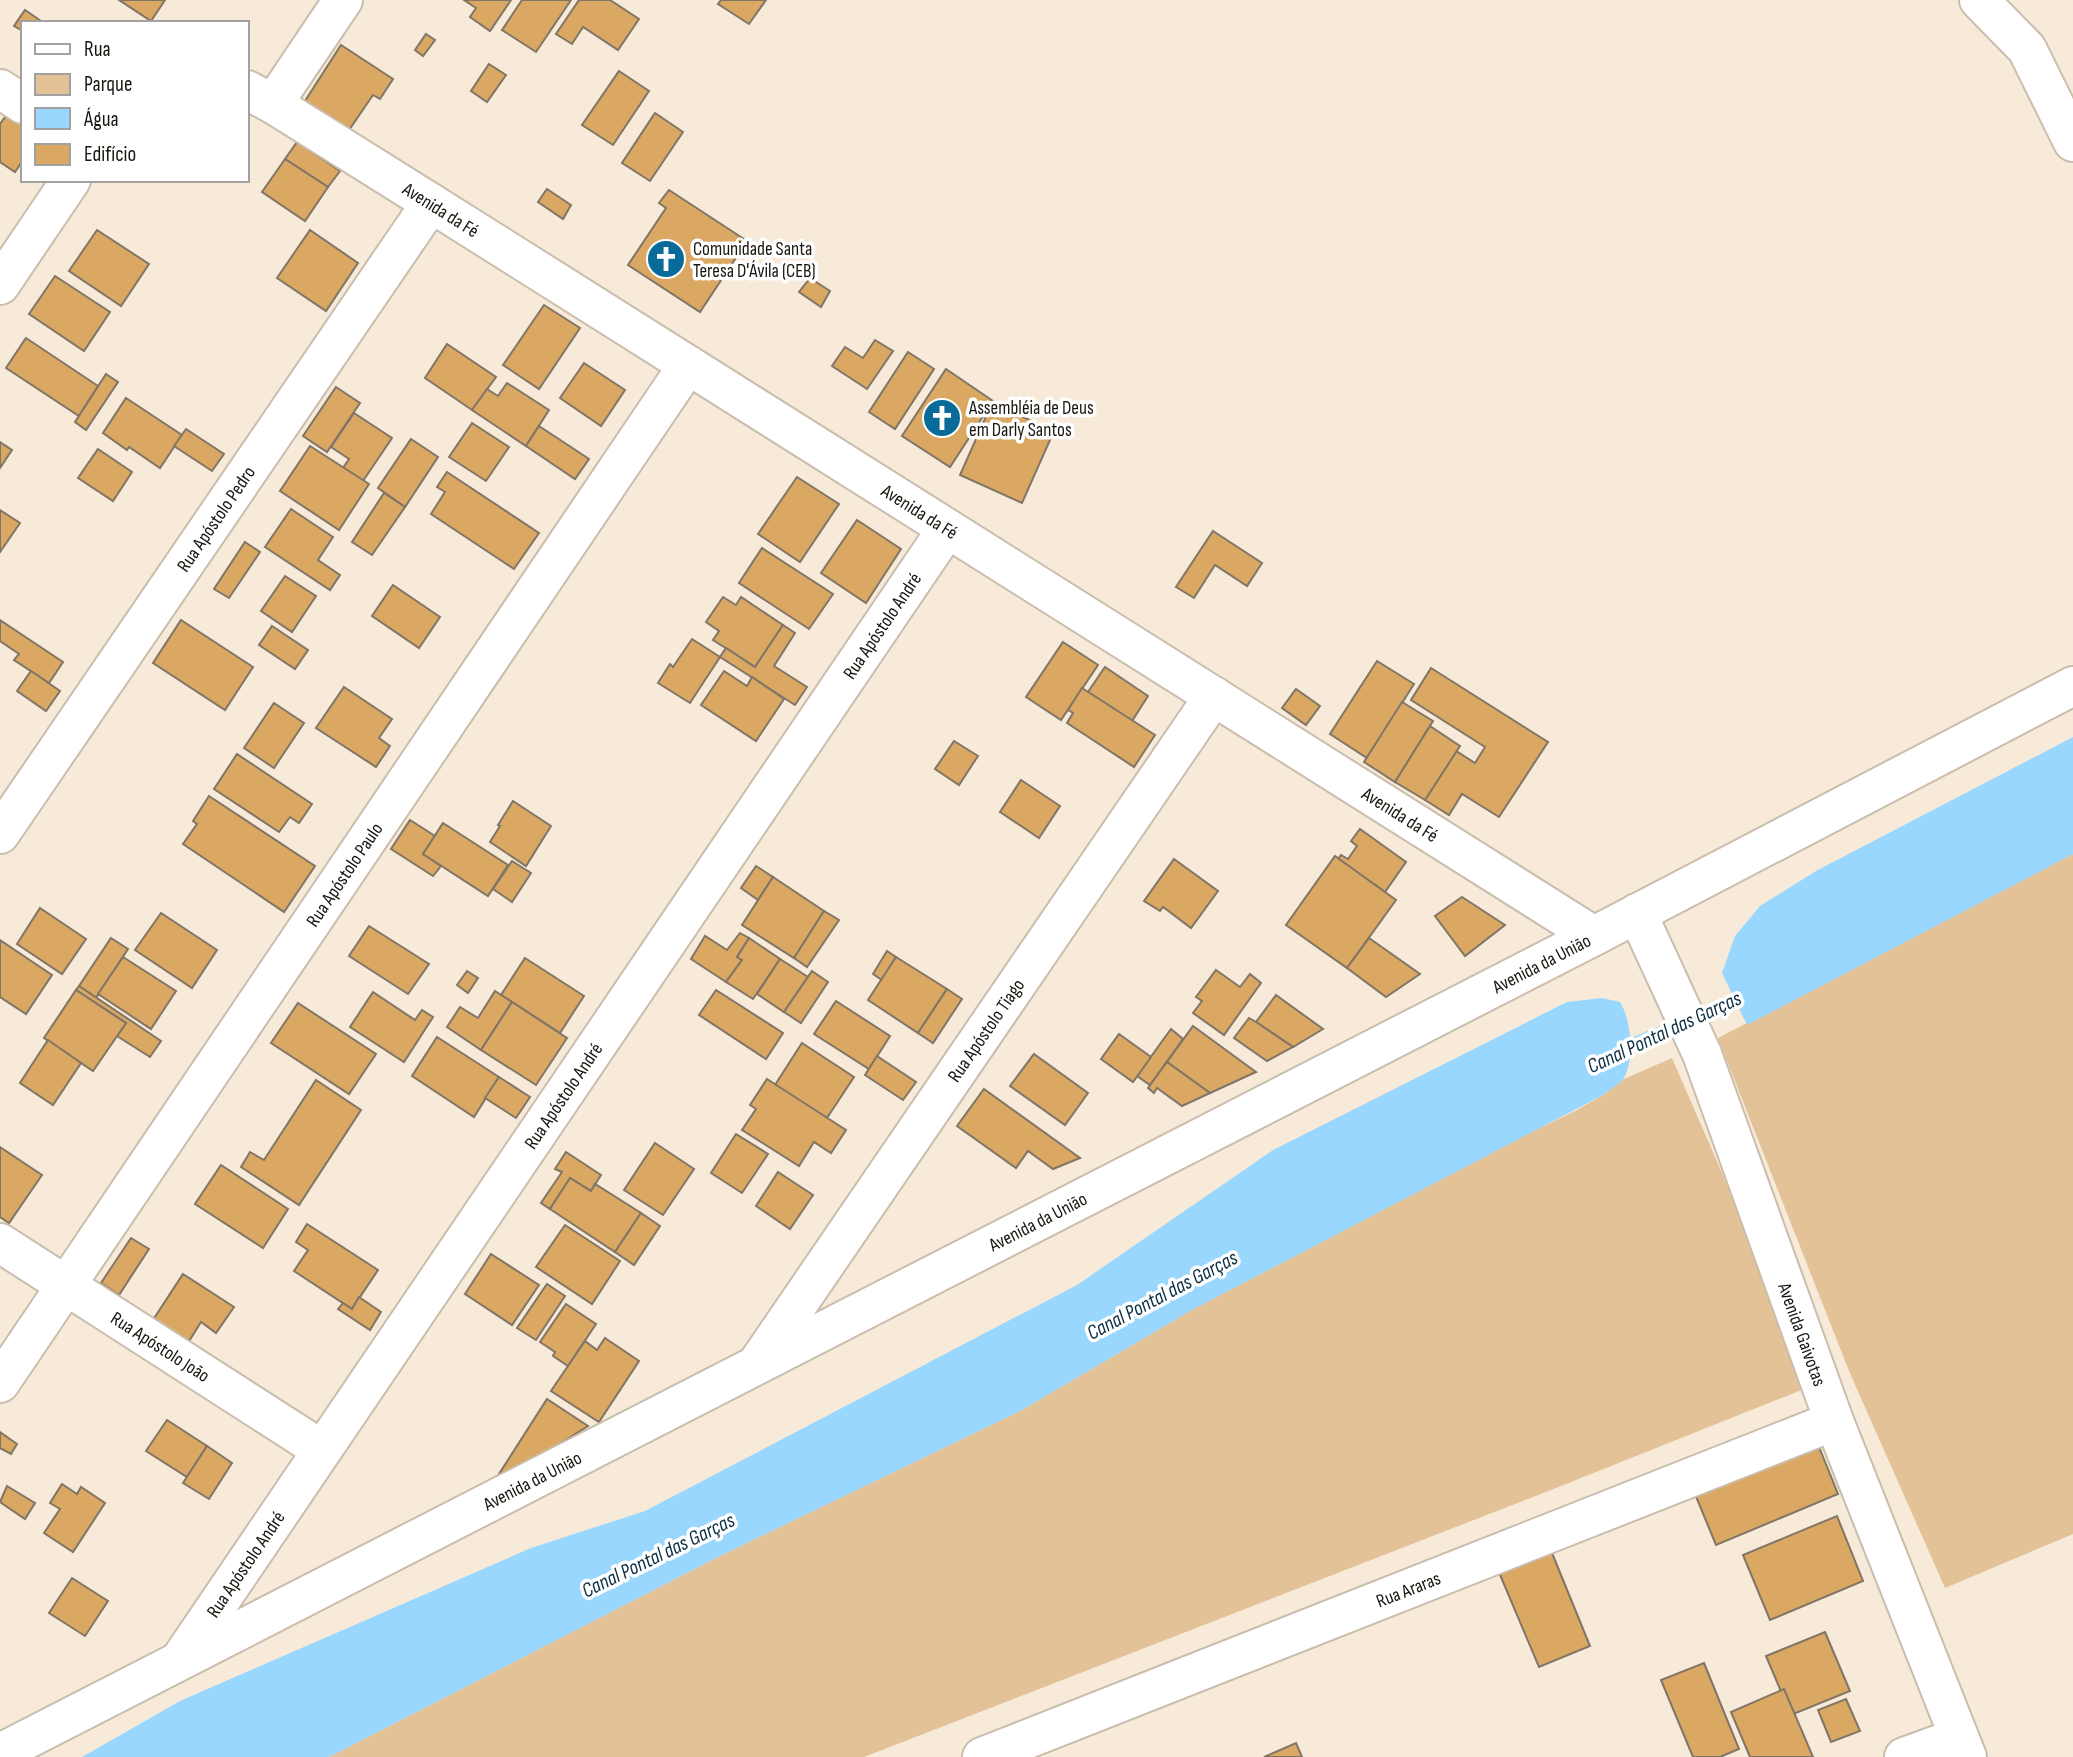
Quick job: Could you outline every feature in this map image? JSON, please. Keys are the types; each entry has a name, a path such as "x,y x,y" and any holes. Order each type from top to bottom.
{"street":[{"path":"260,97 343,0"},
{"path":"1979,0 2027,49 2073,142"},
{"path":"0,89 21,103"},
{"name":"Avenida da Fé","path":"260,97 1594,936"},
{"path":"0,285 70,182"},
{"name":"Rua Apóstolo Pedro","path":"0,834 431,203"},
{"name":"Rua Apóstolo Paulo","path":"0,1383 688,365"},
{"name":"Rua Apóstolo André","path":"179,1662 947,528"},
{"name":"Avenida da União","path":"0,1753 1594,936 2073,686"},
{"name":"Rua Apóstolo Tiago","path":"755,1366 1214,696"},
{"name":"Avenida Gaivotas","path":"1637,913 1702,1054 1834,1421 1963,1747"},
{"name":"Rua Apóstolo João","path":"0,1243 321,1450"},
{"name":"Rua Araras","path":"982,1757 1834,1421"},
{"path":"1904,1757 1963,1747"}],"green space":[{"path":"2073,854 2073,1534 1945,1588 1849,1371 1718,1038"},
{"path":"1672,1058 1746,1228 1809,1387 864,1757 329,1757 716,1558 1022,1410 1190,1311 1577,1110 1624,1079"}],"water":[{"path":"2073,737 2073,854 1747,1025 1722,973 1735,936 1760,906 1816,871"},
{"path":"1602,998 1620,1002 1627,1019 1630,1039 1630,1060 1624,1078 1603,1095 1190,1311 1022,1410 716,1558 329,1757 82,1757 180,1701 531,1548 645,1511 1077,1285 1273,1150 1567,1002"}],"building":[{"path":"119,0 165,0 151,21"},
{"path":"464,0 511,0 490,31 470,17 476,8"},
{"path":"522,0 571,0 536,52 502,30"},
{"path":"579,0 610,0 639,19 618,50 583,27 572,44 556,34"},
{"path":"721,0 766,0 749,24 718,4"},
{"path":"25,10 41,21 21,21 21,30 14,26"},
{"path":"426,34 435,40 423,56 415,50"},
{"path":"341,45 393,79 380,99 373,95 349,130 305,101"},
{"path":"489,64 506,75 487,102 471,91"},
{"path":"619,71 649,91 613,145 582,125"},
{"path":"8,113 21,122 21,163 15,172 0,162 0,124"},
{"path":"655,113 683,132 650,181 622,163"},
{"path":"297,142 340,171 328,187 285,159"},
{"path":"285,159 328,187 305,221 262,192"},
{"path":"547,189 571,205 563,219 538,202"},
{"path":"669,190 747,241 700,312 628,265 666,208 659,203"},
{"path":"97,230 149,264 121,306 69,271"},
{"path":"310,230 358,263 326,311 277,278"},
{"path":"55,276 110,312 84,351 29,314"},
{"path":"810,278 830,291 821,307 799,292"},
{"path":"544,305 580,328 539,389 503,365"},
{"path":"26,338 98,386 79,416 6,368"},
{"path":"875,340 893,351 867,389 832,366 845,347 863,358"},
{"path":"447,344 496,377 472,410 425,378"},
{"path":"908,352 934,369 895,429 869,412"},
{"path":"584,363 625,390 601,426 560,398"},
{"path":"946,369 993,401 950,467 902,436"},
{"path":"106,374 118,382 86,430 75,422"},
{"path":"507,383 549,410 526,446 472,410 487,389 498,396"},
{"path":"336,387 360,403 327,452 303,436"},
{"path":"126,398 182,435 160,468 103,433"},
{"path":"992,403 1054,431 1022,503 960,475"},
{"path":"354,413 392,438 363,481 343,468 349,459 331,447"},
{"path":"472,423 509,447 486,481 449,457"},
{"path":"539,426 589,459 575,479 526,446"},
{"path":"186,429 224,454 212,471 174,446"},
{"path":"411,439 438,457 405,507 378,488"},
{"path":"0,442 12,450 0,468"},
{"path":"310,446 369,484 339,530 280,491"},
{"path":"98,449 132,472 113,501 78,478"},
{"path":"447,472 539,533 514,569 431,514 445,492 437,487"},
{"path":"797,477 839,504 800,562 758,534"},
{"path":"384,493 405,507 372,555 352,542"},
{"path":"291,509 333,537 318,560 340,575 330,590 265,547"},
{"path":"0,510 20,523 0,552"},
{"path":"857,520 901,549 866,603 821,573"},
{"path":"1213,531 1262,563 1247,586 1215,565 1194,598 1176,587"},
{"path":"245,542 260,552 229,598 214,589"},
{"path":"762,548 833,594 809,629 739,583"},
{"path":"285,576 316,596 292,632 261,611"},
{"path":"393,585 440,617 419,648 372,616"},
{"path":"723,597 736,605 741,597 783,625 755,667 713,640 719,631 706,622"},
{"path":"0,620 63,662 49,683 14,660 19,654 0,641"},
{"path":"181,620 253,667 225,710 153,663"},
{"path":"783,625 795,633 774,666 807,687 795,705 720,657 726,648 755,667"},
{"path":"272,626 308,650 295,669 259,645"},
{"path":"692,639 720,657 690,703 658,683 670,664 673,667"},
{"path":"1063,642 1098,665 1061,720 1026,697"},
{"path":"1377,661 1414,684 1367,758 1330,734"},
{"path":"1105,667 1148,696 1132,721 1088,692"},
{"path":"1431,668 1548,742 1499,817 1462,794 1449,815 1425,800 1456,751 1475,763 1485,747 1411,700"},
{"path":"31,671 60,691 46,711 17,691"},
{"path":"724,671 747,686 752,677 784,699 756,741 701,705"},
{"path":"344,687 392,719 379,738 390,746 376,767 316,728"},
{"path":"1082,688 1155,735 1134,767 1067,723 1073,713 1068,710"},
{"path":"1296,689 1320,706 1306,725 1282,708"},
{"path":"1402,702 1433,721 1395,782 1364,762"},
{"path":"274,703 304,723 274,768 244,748"},
{"path":"1430,726 1460,746 1425,800 1395,782"},
{"path":"954,741 978,756 959,785 935,769"},
{"path":"237,754 312,804 299,823 290,817 279,832 214,789"},
{"path":"1021,780 1060,806 1039,838 1000,812"},
{"path":"209,796 315,866 284,912 183,844 197,824 193,821"},
{"path":"513,801 551,826 526,866 490,842"},
{"path":"410,820 435,836 423,854 441,866 433,876 391,849"},
{"path":"443,823 508,865 488,896 423,854"},
{"path":"1360,829 1406,862 1385,892 1338,859 1341,855 1348,859 1357,846 1351,841"},
{"path":"1335,856 1396,900 1347,968 1286,925"},
{"path":"1174,859 1218,891 1191,928 1163,907 1160,911 1144,901"},
{"path":"512,861 531,873 512,902 493,889"},
{"path":"756,866 773,877 758,900 741,888"},
{"path":"773,877 824,911 794,958 742,925"},
{"path":"1462,897 1505,925 1465,956 1435,916"},
{"path":"40,908 86,939 62,974 17,944"},
{"path":"824,911 839,920 807,967 794,958"},
{"path":"161,913 217,950 192,988 135,950"},
{"path":"369,926 429,964 408,994 349,956"},
{"path":"740,933 749,938 737,957 742,960 726,982 691,959 705,936 727,950"},
{"path":"111,938 128,949 96,998 79,986"},
{"path":"749,938 780,959 753,999 726,982 742,960 737,957"},
{"path":"1369,938 1420,974 1386,997 1347,968"},
{"path":"0,940 52,975 26,1014 0,997"},
{"path":"887,951 896,957 882,980 873,974"},
{"path":"123,957 176,991 151,1029 98,994"},
{"path":"896,957 947,989 918,1033 868,1000"},
{"path":"525,958 584,996 560,1033 501,995"},
{"path":"780,959 808,977 784,1012 757,994"},
{"path":"1216,970 1240,987 1250,974 1261,983 1224,1035 1193,1013 1202,1001 1196,997"},
{"path":"467,971 478,978 468,993 457,985"},
{"path":"812,971 828,982 801,1023 784,1012"},
{"path":"79,986 161,1041 150,1057 117,1036 126,1023 76,990"},
{"path":"947,989 962,999 933,1043 918,1033"},
{"path":"76,990 126,1023 93,1071 44,1038"},
{"path":"716,990 783,1033 766,1059 699,1015"},
{"path":"495,991 512,1002 481,1050 447,1027 460,1007 478,1018"},
{"path":"373,992 415,1020 422,1010 433,1017 404,1062 350,1027"},
{"path":"1276,995 1323,1029 1293,1047 1256,1022"},
{"path":"836,1001 890,1036 869,1069 814,1034"},
{"path":"512,1002 567,1038 536,1085 481,1050"},
{"path":"298,1003 376,1054 349,1094 271,1043"},
{"path":"1249,1018 1293,1047 1267,1061 1234,1038"},
{"path":"1193,1026 1256,1072 1210,1093 1167,1062"},
{"path":"1171,1029 1183,1039 1150,1085 1137,1076"},
{"path":"1119,1034 1151,1057 1133,1082 1101,1059"},
{"path":"437,1037 499,1077 474,1117 412,1076"},
{"path":"48,1040 81,1063 53,1105 20,1083"},
{"path":"802,1043 854,1077 827,1118 775,1085"},
{"path":"1034,1054 1088,1093 1065,1125 1010,1086"},
{"path":"877,1056 916,1082 903,1100 865,1075"},
{"path":"1167,1062 1210,1093 1182,1106 1157,1088 1154,1093 1148,1088"},
{"path":"499,1077 530,1097 516,1118 485,1098"},
{"path":"767,1079 846,1130 831,1153 814,1142 799,1166 742,1130 756,1109 750,1105"},
{"path":"316,1080 361,1110 299,1205 241,1167 250,1152 264,1160"},
{"path":"984,1089 1080,1158 1053,1169 1028,1151 1016,1168 957,1126"},
{"path":"736,1134 768,1154 742,1193 711,1173"},
{"path":"655,1143 694,1169 663,1215 624,1190"},
{"path":"0,1147 42,1175 9,1223 0,1217"},
{"path":"566,1152 601,1175 591,1191 570,1178 550,1209 541,1203 562,1172 555,1169"},
{"path":"221,1165 288,1209 263,1248 195,1204"},
{"path":"778,1172 813,1195 790,1229 756,1206"},
{"path":"570,1178 591,1191 595,1184 641,1213 615,1252 550,1209"},
{"path":"641,1213 660,1226 634,1265 615,1252"},
{"path":"307,1224 378,1270 352,1309 294,1271 308,1250 296,1242"},
{"path":"565,1225 620,1261 592,1304 536,1267"},
{"path":"131,1238 149,1249 119,1295 101,1283"},
{"path":"491,1254 539,1285 512,1325 465,1294"},
{"path":"183,1274 234,1307 216,1333 201,1322 186,1346 151,1323"},
{"path":"547,1284 565,1296 536,1340 517,1328"},
{"path":"359,1297 381,1312 370,1330 338,1309 343,1303 352,1309"},
{"path":"566,1304 596,1324 568,1366 553,1356 555,1352 540,1342"},
{"path":"605,1338 639,1361 599,1422 551,1391 585,1341 597,1350"},
{"path":"547,1399 588,1426 506,1478 499,1474"},
{"path":"167,1420 207,1446 187,1477 146,1451"},
{"path":"0,1432 17,1444 11,1454 0,1448"},
{"path":"1817,1442 1838,1494 1716,1545 1695,1494"},
{"path":"207,1446 232,1463 209,1499 183,1483"},
{"path":"62,1484 77,1494 81,1487 105,1503 73,1552 44,1533 60,1509 50,1503"},
{"path":"7,1486 35,1503 25,1519 0,1502"},
{"path":"1837,1516 1863,1581 1770,1620 1743,1555"},
{"path":"1550,1548 1590,1646 1539,1667 1498,1570"},
{"path":"72,1578 108,1601 85,1636 49,1613"},
{"path":"1825,1632 1850,1691 1791,1715 1766,1656"},
{"path":"1704,1663 1739,1749 1720,1757 1693,1757 1661,1680"},
{"path":"1784,1689 1813,1757 1750,1757 1731,1712"},
{"path":"1846,1699 1860,1731 1831,1742 1818,1710"},
{"path":"1296,1743 1302,1757 1264,1757"}],"waterway":[{"name":"Canal Pontal das Garças","path":"1617,1052 1750,993"}],"place":[{"name":"Comunidade Santa Teresa D'Ávila (CEB)","path":"666,259"},
{"name":"Assembléia de Deus em Darly Santos","path":"942,418"}]}
